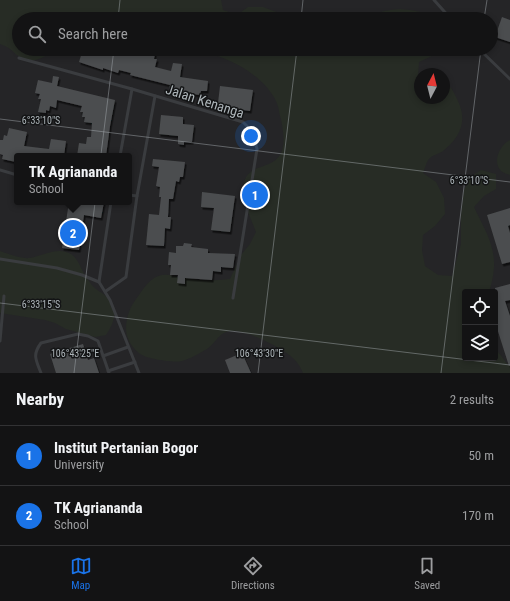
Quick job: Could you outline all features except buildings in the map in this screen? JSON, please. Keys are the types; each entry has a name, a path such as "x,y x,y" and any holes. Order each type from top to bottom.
{"lane":[{"path":"434,0 445,12"},
{"path":"486,56 510,79"},
{"name":"Jalan Kenanga","path":"19,58 132,89 242,122 250,128 254,135 257,149 234,298"},
{"path":"121,153 132,89"},
{"path":"106,291 126,277 137,196 155,96"},
{"path":"0,170 14,174"},
{"path":"132,195 137,196"},
{"path":"99,282 112,205"},
{"path":"0,259 57,268 82,275 99,282 106,291 139,373"},
{"path":"0,341 1,316 4,296"},
{"path":"41,373 35,358 36,349 41,343 78,334 88,336 98,341 108,372 135,362"},
{"path":"103,356 128,347"}],"shaded area":[{"path":"0,0 510,0 510,373 0,373"},
{"path":"0,0 221,0 223,10 229,12 12,12 12,51 0,44"},
{"path":"248,7 263,7 276,12 241,12"},
{"path":"400,9 419,12 382,12"},
{"path":"19,56 45,56 30,61"},
{"path":"218,56 432,56 419,62 419,68 414,68 414,104 450,104 450,87 460,107 462,121 461,128 454,140 443,151 429,159 423,173 436,182 444,198 445,214 435,226 423,235 422,250 425,266 438,275 452,276 461,244 461,217 464,190 470,177 481,170 496,174 496,189 484,196 474,207 485,229 492,248 494,268 490,289 462,289 462,361 498,361 498,352 508,365 510,365 510,373 303,373 300,366 283,351 255,336 236,331 226,332 207,349 182,361 153,359 142,355 135,350 128,338 126,324 130,309 146,285 159,276 166,275 203,280 230,279 241,255 250,244 256,232 244,201 244,182 247,176 255,169 272,163 280,155 284,137 277,103 272,94 254,75 239,65"},
{"path":"510,140 510,175 501,171 498,167 497,158 500,149"},
{"path":"0,251 22,258 30,258 57,251 66,252 73,256 92,285 111,301 114,307 112,324 106,335 95,337 66,329 45,320 0,313"}],"place":[{"name":"Institut Pertanian Bogor","path":"255,195"},
{"name":"TK Agriananda","path":"73,233"}]}
